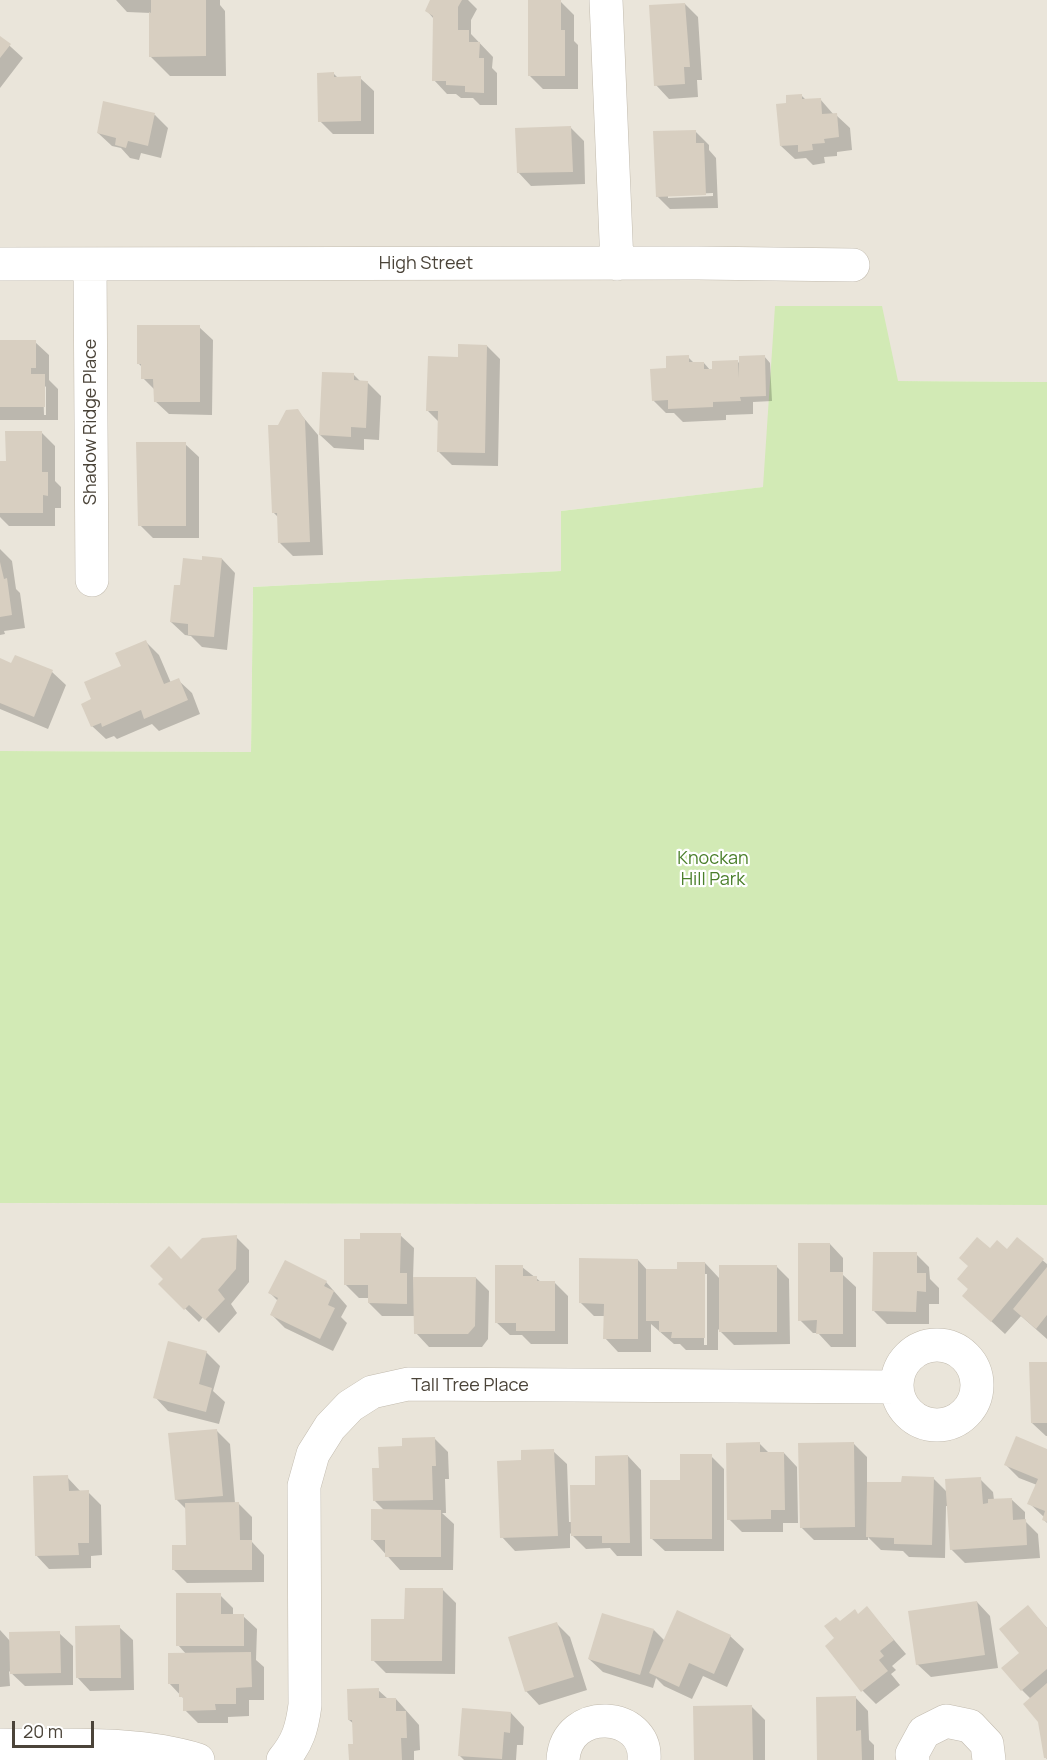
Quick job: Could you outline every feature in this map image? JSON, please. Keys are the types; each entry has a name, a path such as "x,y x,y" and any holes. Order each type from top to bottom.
{"street":[{"path":"606,0 617,264"},
{"name":"High Street","path":"0,264 853,265"},
{"name":"Shadow Ridge Place","path":"90,264 92,580"},
{"name":"Tall Tree Place","path":"283,1760 302,1729 305,1705 304,1486 313,1454 330,1427 350,1407 372,1392 408,1384 897,1387"},
{"path":"563,1760 567,1741 579,1728 594,1720 611,1720 627,1726 639,1739 644,1760"},
{"path":"913,1760 912,1754 924,1732 946,1721 970,1726 987,1744 989,1760"},
{"path":"0,1744 123,1747 173,1752 198,1760"}],"shaded area":[{"path":"0,0 1047,0 1047,382 898,381 764,487 561,511 561,571 253,587 251,752 0,751"},
{"path":"0,1203 1047,1205 1047,1760 0,1760"}],"green space":[{"name":"Knockan Hill Park","path":"775,306 882,306 898,381 1047,382 1047,1205 0,1203 0,751 251,752 253,587 561,571 561,511 763,487"}],"building":[{"path":"151,0 206,0 206,56 149,57"},
{"path":"430,0 462,0 458,7 458,30 469,30 469,42 480,42 479,58 484,58 484,93 465,92 465,86 446,85 446,81 432,81 433,16 425,11"},
{"path":"528,0 561,0 561,30 565,30 565,76 528,76"},
{"path":"685,3 690,67 684,67 685,84 654,86 649,5"},
{"path":"0,36 11,44 0,58"},
{"path":"334,72 334,77 361,76 361,121 318,122 317,73"},
{"path":"802,94 802,99 821,98 822,114 837,113 839,137 824,139 825,143 812,144 813,150 798,152 798,145 780,146 776,104 786,103 786,95"},
{"path":"103,101 155,113 148,146 128,141 126,148 115,145 116,138 97,133"},
{"path":"571,126 573,172 517,173 515,128"},
{"path":"696,130 696,143 704,143 706,195 656,197 653,131"},
{"path":"137,325 200,325 200,402 154,402 153,379 141,379 141,364 137,364"},
{"path":"0,340 36,340 36,368 31,368 31,374 45,374 45,407 0,407"},
{"path":"458,344 487,345 485,453 437,452 438,411 426,411 428,356 458,357"},
{"path":"689,355 689,362 704,362 704,369 712,369 712,361 738,360 739,378 739,356 765,355 766,396 740,397 741,401 713,402 713,407 668,409 668,400 652,401 650,369 666,368 666,356"},
{"path":"322,372 354,373 354,380 368,381 366,428 351,427 351,437 319,435"},
{"path":"298,409 305,420 310,542 278,543 277,513 272,513 268,425 278,425 286,410"},
{"path":"5,431 42,431 42,472 48,472 48,496 43,495 43,513 0,513 0,461 6,461"},
{"path":"136,442 186,442 186,526 138,526"},
{"path":"202,556 222,558 214,637 188,635 188,624 170,622 174,585 180,585 183,558 202,560"},
{"path":"0,562 4,579 7,578 12,615 0,617"},
{"path":"146,640 164,684 179,678 188,700 144,719 141,710 102,727 101,723 91,727 81,704 91,699 84,682 121,666 115,653"},
{"path":"15,655 53,670 34,717 0,703 0,658 11,663"},
{"path":"360,1233 401,1233 400,1273 407,1273 407,1304 368,1303 368,1285 344,1285 344,1239 360,1239"},
{"path":"237,1235 236,1269 218,1290 225,1299 205,1320 189,1305 184,1310 158,1284 163,1279 150,1266 169,1246 181,1259 202,1238"},
{"path":"977,1237 990,1248 997,1240 1007,1249 1017,1237 1044,1259 991,1322 962,1296 968,1289 957,1279 968,1266 959,1258"},
{"path":"798,1243 830,1243 830,1272 843,1272 843,1334 816,1334 817,1320 798,1321"},
{"path":"873,1252 917,1252 917,1273 926,1273 926,1292 917,1291 916,1312 872,1311"},
{"path":"579,1258 638,1259 638,1339 603,1339 604,1304 579,1303"},
{"path":"285,1260 327,1281 324,1286 334,1291 328,1305 335,1308 320,1339 270,1315 278,1298 268,1293"},
{"path":"677,1262 705,1262 705,1338 671,1338 672,1332 659,1332 659,1321 646,1321 646,1269 677,1269"},
{"path":"495,1265 523,1265 523,1276 537,1276 537,1281 555,1281 555,1331 516,1331 516,1323 495,1323"},
{"path":"719,1265 777,1265 777,1332 719,1332"},
{"path":"1047,1267 1047,1315 1036,1329 1013,1309"},
{"path":"413,1277 476,1277 475,1326 468,1334 414,1334"},
{"path":"168,1341 207,1351 199,1384 212,1388 206,1412 153,1398"},
{"path":"1029,1362 1047,1362 1047,1423 1031,1423"},
{"path":"217,1429 223,1496 175,1500 168,1433"},
{"path":"1016,1436 1047,1449 1047,1522 1042,1520 1045,1511 1027,1504 1038,1479 1004,1465"},
{"path":"435,1437 436,1466 432,1466 433,1500 373,1501 372,1468 379,1468 378,1447 402,1446 402,1438"},
{"path":"760,1442 760,1452 784,1452 785,1510 771,1510 771,1519 727,1520 726,1443"},
{"path":"854,1442 855,1527 800,1528 798,1443"},
{"path":"554,1449 558,1536 500,1538 497,1461 521,1460 521,1450"},
{"path":"680,1454 712,1454 712,1539 650,1539 650,1480 680,1480"},
{"path":"628,1455 630,1543 602,1543 602,1536 571,1536 570,1485 595,1485 595,1456"},
{"path":"68,1475 69,1491 89,1490 89,1543 78,1543 79,1555 35,1556 33,1476"},
{"path":"902,1476 934,1477 932,1545 894,1544 894,1538 866,1537 867,1482 901,1482"},
{"path":"981,1477 983,1504 988,1503 988,1499 1012,1498 1013,1520 1026,1519 1027,1545 950,1550 945,1479"},
{"path":"239,1502 240,1540 252,1540 252,1570 172,1570 172,1545 186,1545 185,1503"},
{"path":"371,1509 441,1510 441,1557 385,1557 385,1540 371,1540"},
{"path":"405,1588 443,1588 442,1661 371,1661 371,1619 404,1619"},
{"path":"176,1593 221,1593 221,1614 244,1614 244,1646 176,1646"},
{"path":"977,1601 985,1655 916,1665 908,1611"},
{"path":"1028,1605 1047,1628 1047,1669 1021,1691 1001,1668 1019,1653 999,1629"},
{"path":"867,1606 894,1640 880,1651 884,1656 879,1660 888,1671 861,1692 825,1646 834,1638 824,1626 836,1617 840,1621 855,1609 858,1614"},
{"path":"677,1610 731,1635 714,1674 689,1663 679,1687 649,1673"},
{"path":"602,1613 654,1629 640,1675 588,1659"},
{"path":"557,1622 574,1677 525,1692 508,1637"},
{"path":"120,1625 121,1678 76,1678 75,1626"},
{"path":"60,1631 61,1673 10,1674 9,1632"},
{"path":"251,1652 252,1687 236,1688 236,1704 215,1704 216,1710 183,1711 183,1697 179,1697 179,1684 168,1684 168,1653"},
{"path":"1047,1683 1047,1758 1044,1758 1038,1722 1023,1704"},
{"path":"379,1688 379,1698 396,1698 396,1711 406,1711 407,1738 401,1738 402,1760 349,1760 348,1744 353,1744 352,1720 348,1720 347,1689"},
{"path":"856,1696 856,1731 861,1730 862,1760 817,1760 816,1697"},
{"path":"752,1705 753,1760 694,1760 693,1706"},
{"path":"462,1708 511,1712 510,1733 504,1732 502,1759 458,1756"}]}
